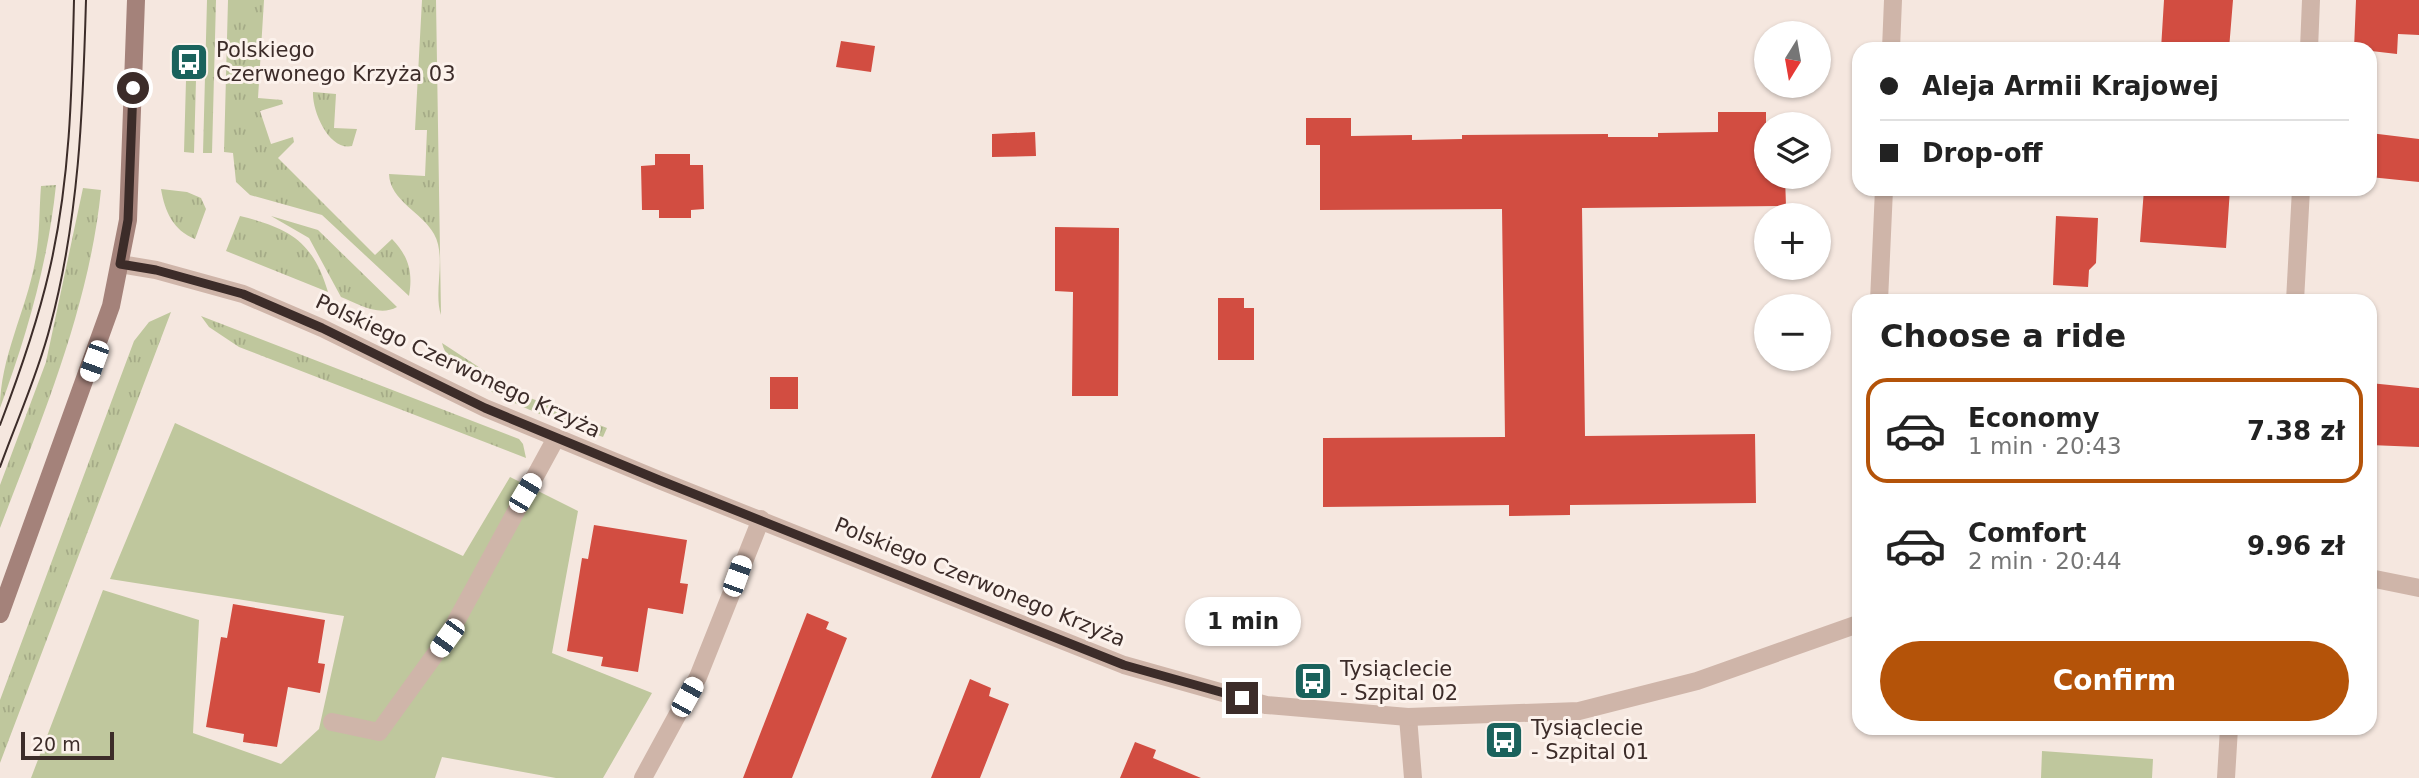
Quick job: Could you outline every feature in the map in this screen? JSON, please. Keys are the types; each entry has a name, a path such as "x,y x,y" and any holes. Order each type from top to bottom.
{"main road":[{"path":"0,614 94,361 111,306 120,264 131,181 136,0"}],"street":[{"path":"1891,42 1893,0"},
{"path":"2309,42 2311,0"},
{"path":"1880,294 1884,196"},
{"path":"2295,294 2301,196"},
{"name":"Polskiego Czerwonego Krzyża","path":"120,264 156,270 243,294 322,328 485,408 556,438 1124,665 1266,705 1408,717 1579,711 1697,681 1852,626"},
{"path":"332,722 379,732 447,638 556,438"},
{"path":"643,778 698,677 761,519"},
{"path":"2377,579 2419,588"},
{"path":"1408,717 1408,752 1413,778"},
{"path":"2226,778 2229,735"}],"green space":[{"path":"207,0 216,0 212,153 203,153"},
{"path":"228,0 264,0 258,98 282,100 283,104 260,111 271,144 293,137 294,142 278,158 375,255 392,239 408,265 409,296 322,215 250,195 236,182 233,153 224,152"},
{"path":"422,0 436,0 441,315 438,295 438,243 429,226 395,192 389,174 425,176 427,130 415,130"},
{"path":"186,80 196,80 194,153 184,152"},
{"path":"313,92 336,94 334,128 357,129 352,146 344,146 329,136 315,109"},
{"path":"56,185 48,242 35,298 0,408 4,371 35,262 41,186"},
{"path":"83,188 101,190 86,277 62,362 0,528 0,485 46,362"},
{"path":"161,189 187,192 201,198 206,209 195,239 181,231 171,219"},
{"path":"240,216 272,226 297,239 315,260 328,292 226,251"},
{"path":"271,216 318,230 397,307 376,310 341,297 309,238"},
{"path":"171,312 0,763 0,700 134,341 149,322"},
{"path":"201,316 519,439 526,458 239,347 209,327"},
{"path":"442,343 520,394 607,428 603,437 537,413 487,389 450,360"},
{"path":"175,423 463,556 510,477 578,511 552,653 652,693 603,778 556,778 442,757 435,778 31,778 103,590 199,620 193,733 281,764 319,729 344,616 110,579"},
{"path":"2042,751 2153,759 2152,778 2041,778"}],"building":[{"path":"2164,0 2233,0 2230,42 2161,42"},
{"path":"2356,0 2419,0 2419,35 2398,34 2397,54 2377,52 2377,42 2354,42"},
{"path":"841,41 875,46 871,72 836,67"},
{"path":"1718,112 1754,112 1754,189 1785,189 1786,203 1754,203 1754,206 1582,208 1585,436 1755,434 1756,503 1570,505 1570,515 1509,516 1509,505 1323,507 1323,438 1505,437 1502,209 1320,210 1320,145 1306,145 1306,118 1351,118 1351,136 1412,135 1412,140 1462,139 1462,135 1608,134 1608,137 1658,137 1658,133 1718,132"},
{"path":"1035,132 1036,156 992,157 992,134"},
{"path":"2377,134 2419,139 2419,182 2377,178"},
{"path":"655,154 690,154 690,165 703,165 704,209 691,210 691,218 659,218 659,210 642,210 641,166 655,165"},
{"path":"2143,196 2230,196 2226,248 2140,242"},
{"path":"2056,216 2098,218 2096,263 2089,270 2088,287 2053,285"},
{"path":"1055,227 1119,228 1118,396 1072,396 1073,292 1055,291"},
{"path":"1218,298 1244,298 1244,308 1254,308 1254,360 1218,360"},
{"path":"770,377 798,377 798,409 770,409"},
{"path":"2377,384 2419,388 2419,447 2377,445"},
{"path":"594,525 687,540 680,583 688,584 683,614 648,608 638,672 601,666 603,657 567,651 582,558 588,559"},
{"path":"233,604 325,620 318,663 325,664 320,693 288,687 277,747 243,742 244,734 206,727 221,637 227,638"},
{"path":"807,613 829,622 826,629 847,638 792,778 743,778"},
{"path":"970,679 991,688 989,696 1009,704 980,778 931,778"},
{"path":"1135,742 1156,750 1153,758 1201,778 1120,778"}],"tram line":[{"path":"0,425 33,330 56,238 69,137 74,0"},
{"path":"0,467 45,345 60,286 78,164 86,0"}],"place":[{"name":"Polskiego Czerwonego Krzyża 03","path":"189,62"},
{"name":"Tysiąclecie - Szpital 02","path":"1313,681"},
{"name":"Tysiąclecie - Szpital 01","path":"1504,740"}],"route":[{"path":"133,88 131,181 128,220 120,264 156,270 243,294 322,328 485,408 659,480 1124,665 1242,698"}]}
